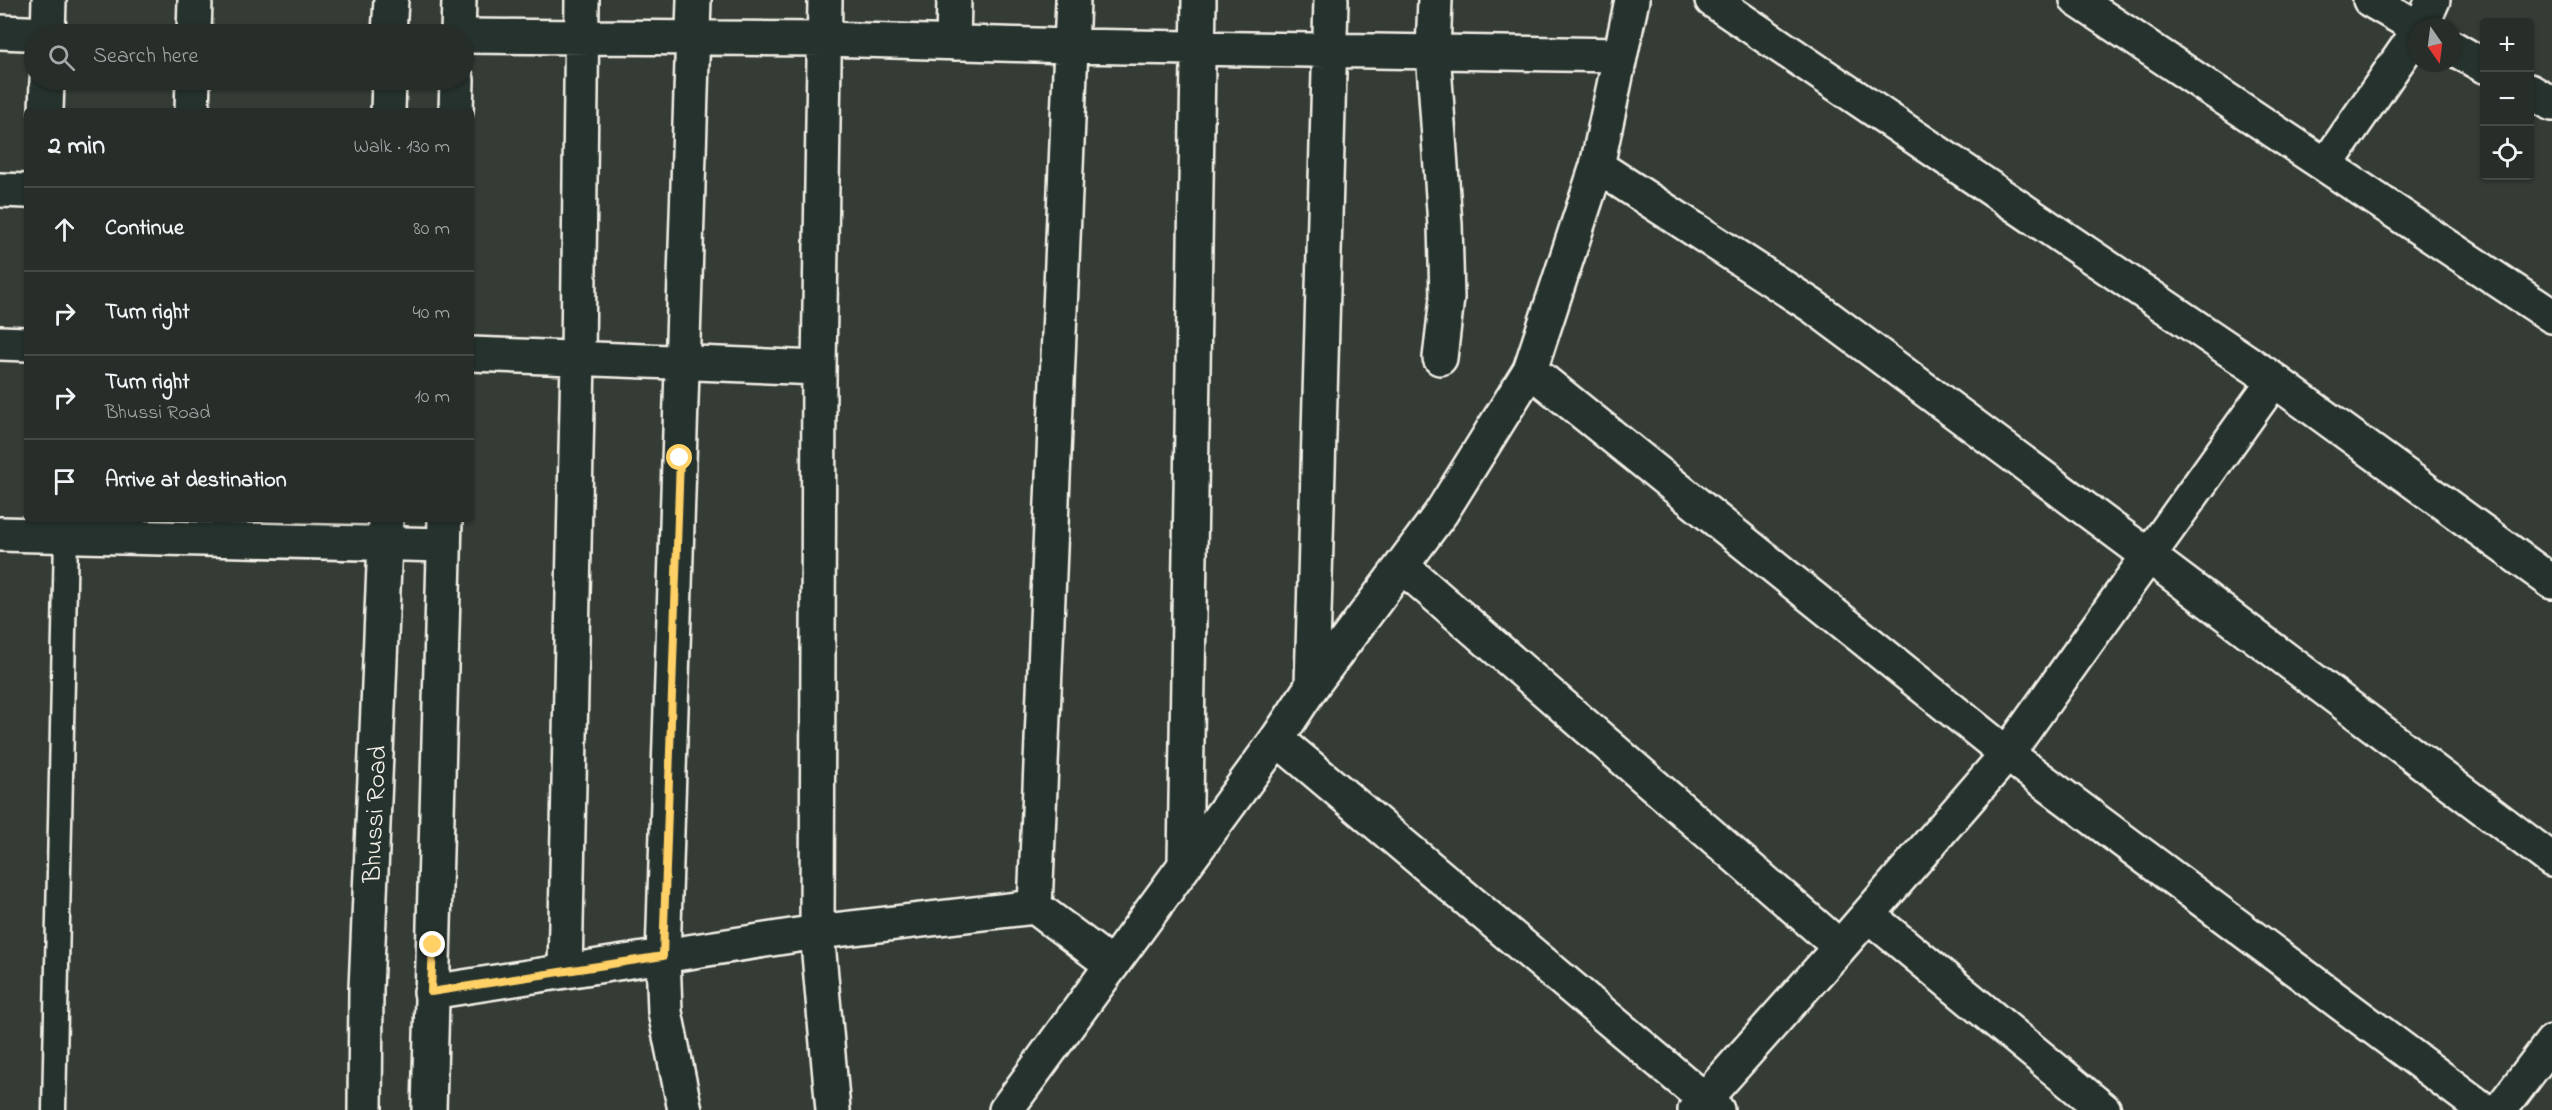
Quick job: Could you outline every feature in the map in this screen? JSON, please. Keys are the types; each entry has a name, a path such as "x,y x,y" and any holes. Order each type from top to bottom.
{"street":[{"path":"49,24 50,0"},
{"path":"194,24 195,0"},
{"path":"390,24 391,0"},
{"path":"458,24 459,0"},
{"path":"565,971 578,359 582,0"},
{"path":"685,1110 665,1012 663,956 694,0"},
{"path":"825,0 819,368 817,932 833,1110"},
{"path":"953,43 954,0"},
{"path":"1035,907 1073,0"},
{"path":"1185,862 1199,0"},
{"path":"1312,686 1331,0"},
{"path":"1435,0 1433,51 1445,225 1447,298 1440,358"},
{"path":"1006,1110 1277,739 1312,686 1442,513 1530,370 1597,166 1632,0"},
{"path":"1712,0 2274,380 2552,582"},
{"path":"2077,0 2552,316"},
{"path":"2370,0 2408,21"},
{"path":"2424,18 2433,0"},
{"path":"0,32 24,33"},
{"path":"474,36 824,39 1620,56"},
{"path":"2326,165 2408,46"},
{"path":"2462,53 2480,64"},
{"path":"46,108 47,90"},
{"path":"192,108 193,90"},
{"path":"388,108 389,90"},
{"path":"456,108 457,90"},
{"path":"2534,95 2552,104"},
{"path":"1597,166 1814,308 2150,557 2552,860"},
{"path":"0,190 24,191"},
{"path":"0,344 24,344"},
{"path":"474,354 819,368"},
{"path":"1530,370 2007,754 2484,1110"},
{"path":"1277,739 1706,1106 2007,754 2150,557 2274,380"},
{"path":"0,534 49,530 445,532 429,1110"},
{"name":"Bhussi Road","path":"365,1110 366,978 387,532"},
{"path":"1403,567 1840,947"},
{"path":"431,992 817,932 1035,907 1112,965"},
{"path":"1868,915 2104,1110"},
{"path":"2500,1110 2552,1042"}],"lane":[{"path":"49,530 54,1110"}],"route":[{"path":"433,945 431,992 663,956 680,458"}]}
